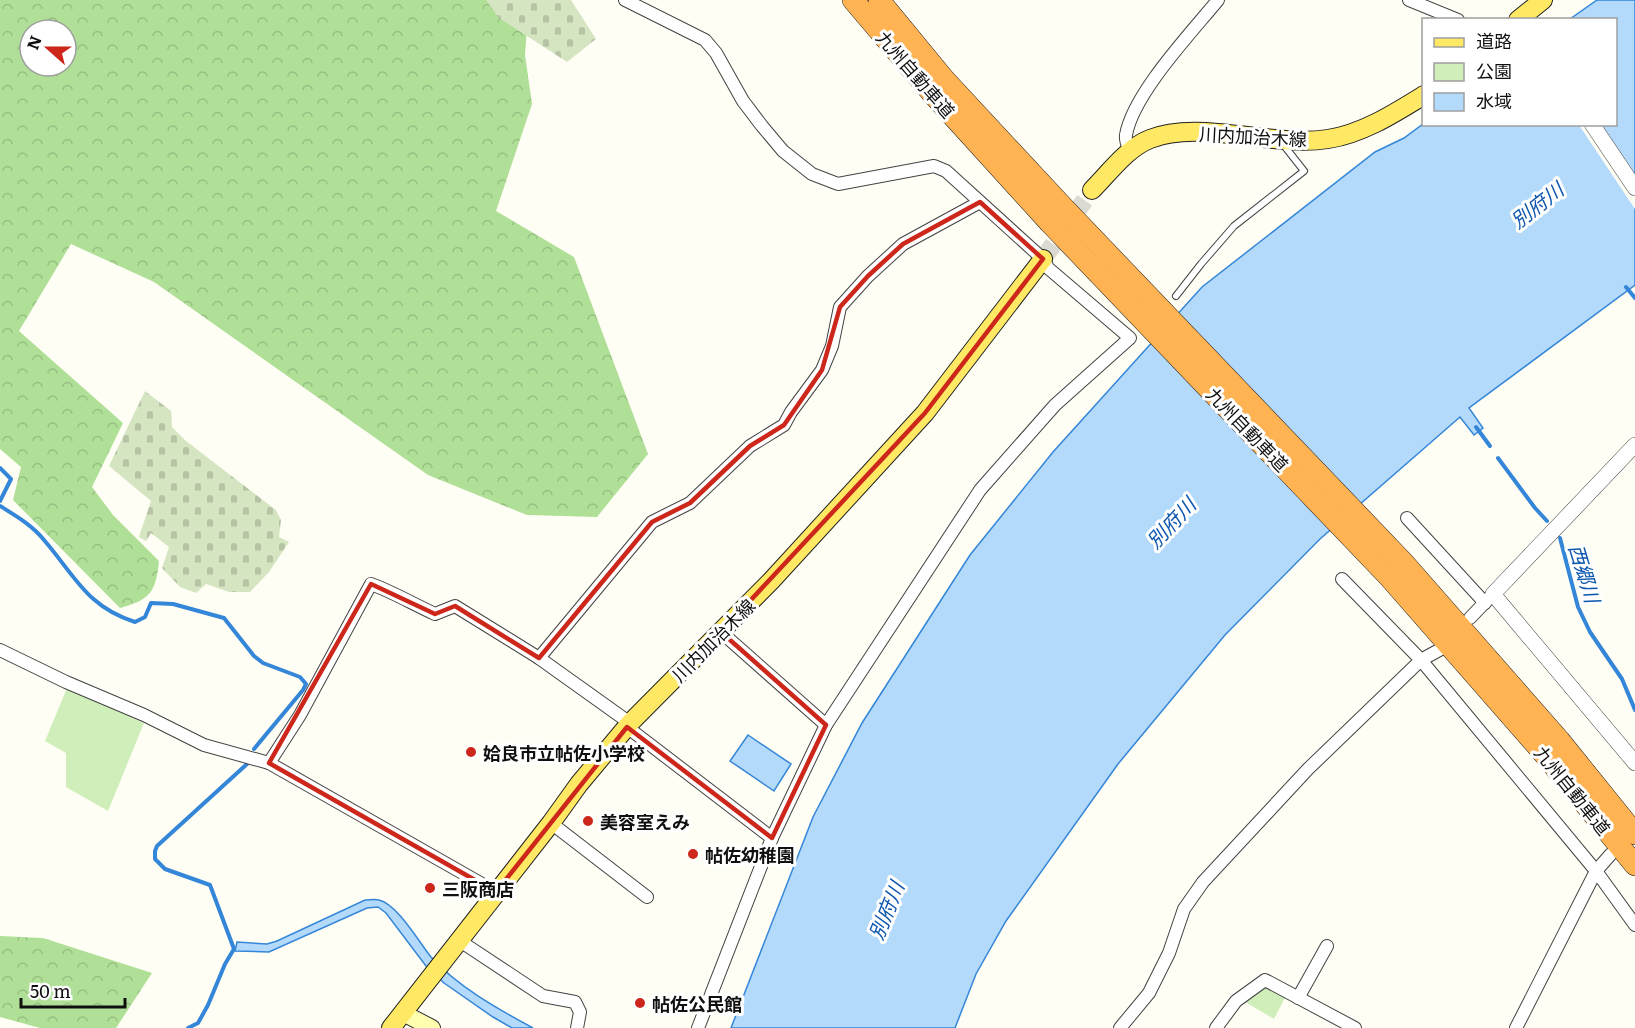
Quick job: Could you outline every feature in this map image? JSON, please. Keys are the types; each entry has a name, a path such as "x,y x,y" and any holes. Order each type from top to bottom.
{"highway":[{"name":"九州自動車道","path":"853,0 931,92 1050,223 1162,310"},
{"name":"九州自動車道","path":"879,0 944,79 1162,310 1396,570 1560,741 1635,834"},
{"name":"九州自動車道","path":"1396,570 1635,865"}],"main road":[{"path":"1519,18 1543,0"},
{"name":"川内加治木線","path":"1092,190 1130,153 1149,139 1179,131 1279,140 1328,139 1360,130 1422,96"},
{"name":"川内加治木線","path":"391,1028 551,824 579,784 629,725 771,581 925,412 1043,259"},
{"path":"403,1013 432,1028"}],"street":[{"path":"625,0 705,40 716,53 743,101 762,126 783,151 812,174 838,184 934,166 946,171 1043,259 1048,268 1130,338 1055,405 980,490 826,725 772,838 698,1028"},
{"path":"1130,153 1126,137 1131,118 1140,101 1160,71 1218,0"},
{"path":"1409,0 1453,18"},
{"path":"1593,126 1635,188"},
{"path":"539,658 652,522 690,502 750,446 784,425 822,370 832,346 840,307 868,276 903,244 980,202"},
{"path":"1470,618 1635,445"},
{"path":"1407,518 1489,598 1635,763"},
{"path":"1342,579 1421,660 1596,871 1635,925"},
{"path":"269,763 300,715 371,584 435,614 455,606 539,658 629,725 772,838"},
{"path":"721,632 826,725"},
{"path":"1124,1027 1149,993 1169,952 1184,909 1203,882 1308,768 1421,660 1442,649"},
{"path":"0,650 66,682 144,715 204,745 269,763 496,892"},
{"path":"551,824 647,897"},
{"path":"1516,1028 1596,871 1611,854"},
{"path":"460,941 543,996 575,1002 580,1012 577,1028"},
{"path":"1299,998 1327,946"},
{"path":"1216,1028 1236,1001 1265,980 1355,1028"}],"lane":[{"path":"1162,310 1234,226 1304,171 1279,140"}],"highlighted area":[{"path":"980,202 1043,259 925,413 721,632 826,725 772,838 627,727 496,892 269,763 371,584 435,614 455,606 539,658 652,522 690,503 750,446 784,425 822,370 840,307 868,276 903,244"}],"green space":[{"path":"0,0 529,0 525,55 532,104 496,211 574,257 648,454 597,517 527,515 428,475 154,282 71,244 19,331 123,423 92,487 113,515 159,561 156,580 145,598 120,608 13,500 21,467 0,449"},
{"path":"486,0 571,0 596,39 567,62 499,18"},
{"path":"145,391 171,411 172,427 186,441 276,510 281,520 279,537 289,542 269,572 250,592 229,592 206,584 196,593 180,587 162,568 169,547 151,533 146,541 139,537 151,501 109,466"},
{"path":"67,688 144,723 108,811 66,787 66,753 45,741"},
{"path":"0,936 43,938 152,973 116,1028 40,1028 0,1017"},
{"path":"1265,984 1287,994 1274,1019 1245,1002"}],"water":[{"name":"別府川","path":"1597,0 1635,0 1635,285 1469,408 1483,428 1474,435 1460,417 1320,539 1225,635 1118,764 1006,921 976,974 955,1028 731,1028 813,817 862,723 970,555 1053,452 1202,287 1375,152 1404,138 1422,125 1617,126 1617,18 1571,18"},
{"path":"748,735 791,764 774,791 730,761"},
{"path":"365,900 377,900 393,908 431,957 453,978 492,1005 533,1028 512,1028 444,983 426,966 386,913 378,907 367,908 269,952 235,951 237,942 267,944 277,941"}],"pier":[{"path":"1580,126 1602,126 1635,175 1635,209"}],"waterway":[{"path":"1626,287 1635,298"},
{"path":"1476,427 1490,446"},
{"name":"西郷川","path":"1498,458 1547,521"},
{"path":"0,468 11,479 0,501"},
{"path":"0,506 34,530 83,589 93,599 119,616 135,622 145,617 151,603 173,604 224,618 254,656 263,663 300,677 306,684 303,690 254,749"},
{"name":"西郷川","path":"1560,538 1578,607 1590,632 1622,679 1635,710"},
{"path":"188,1028 198,1023 234,949 210,885 165,869 155,859 155,851 157,846 247,764"}],"tunnel":[{"path":"1043,259 1092,190"}],"place":[{"name":"姶良市立帖佐小学校","path":"471,752"},
{"name":"美容室えみ","path":"588,821"},
{"name":"帖佐幼稚園","path":"693,854"},
{"name":"三阪商店","path":"430,888"},
{"name":"帖佐公民館","path":"640,1003"}]}
